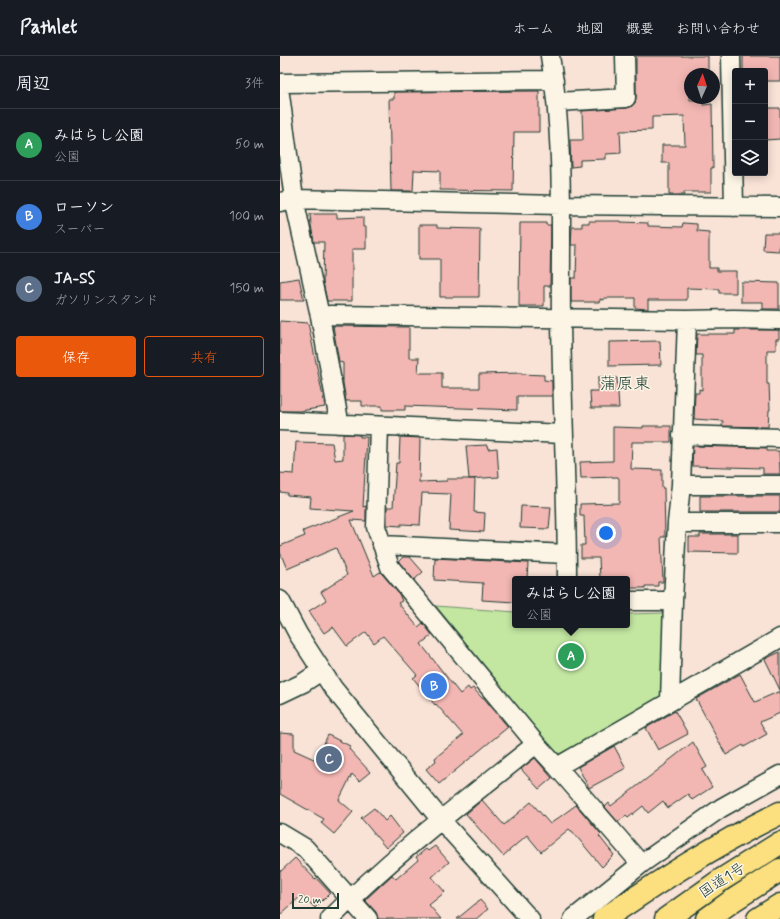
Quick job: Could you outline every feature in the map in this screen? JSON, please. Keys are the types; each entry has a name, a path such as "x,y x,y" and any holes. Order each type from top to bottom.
{"highway":[{"path":"604,919 655,884 713,849 780,813"},
{"name":"国道1号","path":"666,919 721,880 780,843"},
{"name":"国道1号","path":"707,919 780,870"},
{"path":"758,919 780,905"}],"street":[{"path":"550,56 557,102 561,205 561,318 567,576"},
{"path":"557,102 626,98 625,56"},
{"path":"731,56 734,206"},
{"path":"280,84 554,80"},
{"path":"280,95 287,201 320,316 338,415 338,424"},
{"path":"287,201 780,207"},
{"path":"320,316 780,320"},
{"path":"670,701 673,601 677,523 681,485 687,320"},
{"path":"280,421 563,434"},
{"path":"379,426 376,527 390,566 536,744 642,864"},
{"path":"682,435 780,438"},
{"path":"681,485 780,485"},
{"path":"677,523 780,523"},
{"path":"382,544 567,554"},
{"path":"280,600 298,634 333,688 441,820 530,919"},
{"path":"630,601 673,601"},
{"path":"557,766 780,638"},
{"path":"280,694 303,683 321,671"},
{"path":"330,919 350,898 441,820 536,744"},
{"path":"573,919 642,864 721,808 780,775"},
{"path":"280,833 305,848 368,919"}],"green space":[{"path":"436,606 512,612 512,628 630,628 630,614 667,613 665,697 557,755"}],"building":[{"path":"636,56 708,56 708,68 684,68 684,104 712,104 713,168 711,168 711,192 684,192 684,195 669,195 669,163 662,163 662,145 685,145 684,116 652,117 652,130 620,131 621,153 606,154 606,159 580,160 580,166 571,167 570,140 583,140 582,111 627,108 631,107 635,103"},
{"path":"743,56 780,56 780,81 768,81 768,68 743,68"},
{"path":"539,91 539,132 514,132 513,191 440,190 440,171 414,170 413,191 391,191 389,99 394,99 394,92"},
{"path":"768,108 780,108 780,139 768,140"},
{"path":"310,214 337,214 337,218 363,217 363,227 366,227 366,249 352,249 352,301 327,301 323,282 324,242 314,242"},
{"path":"589,221 621,221 648,223 648,226 682,227 683,223 697,224 697,231 709,232 709,268 717,268 717,271 736,271 736,293 719,293 719,289 687,288 687,300 648,300 648,309 635,308 635,298 604,298 604,300 600,299 600,302 571,302 571,278 576,278 577,245 571,245 572,227 582,227 582,223 589,223"},
{"path":"520,223 546,223 546,225 551,225 550,286 544,286 544,306 519,306"},
{"path":"419,225 437,225 437,228 480,229 479,297 440,297 440,259 419,259"},
{"path":"764,233 780,233 779,251 763,250"},
{"path":"299,278 304,300 280,300 280,281"},
{"path":"741,282 779,283 779,309 763,309 763,302 741,302"},
{"path":"280,321 308,323 325,407 300,411 280,411"},
{"path":"333,326 409,327 409,358 419,358 418,373 442,373 442,388 479,388 479,374 522,373 521,374 544,375 544,380 552,381 552,396 517,396 517,410 405,406 405,410 382,410 382,406 362,406 362,401 346,401 343,383 343,363 339,362"},
{"path":"735,330 779,330 779,339 776,339 776,350 767,350 767,384 769,384 770,410 768,427 722,426 723,421 694,419 695,393 699,393 699,389 702,390 702,355 696,355 697,334 735,334"},
{"path":"660,341 661,365 609,366 609,342"},
{"path":"598,377 617,378 619,408 591,408 590,391 598,391"},
{"path":"643,426 671,426 671,442 632,442 631,469 662,470 665,537 661,537 663,582 658,582 658,586 630,588 630,576 600,576 599,558 581,558 581,545 585,545 584,516 580,516 580,504 619,503 619,479 618,477 581,478 580,462 613,461 613,427 643,428"},
{"path":"343,434 367,437 363,507 366,506 366,521 351,520 374,576 380,572 383,575 399,594 402,601 398,603 418,627 423,623 432,635 421,644 460,694 468,687 470,690 473,688 482,698 483,697 508,727 439,784 426,769 436,761 435,758 463,735 436,704 435,705 413,678 417,675 383,636 374,643 366,632 347,646 333,627 324,633 309,611 326,600 321,592 347,575 336,548 287,569 280,552 280,546 305,536 303,531 354,511 310,508 311,497 287,495 287,493 280,492 280,473 294,474 296,442 332,443 335,460 343,459"},
{"path":"400,437 420,438 419,482 447,481 447,479 475,479 474,512 485,513 484,532 449,530 451,494 422,493 420,525 387,525 387,507 393,507 396,463 399,463"},
{"path":"487,445 488,449 497,448 499,477 469,479 466,446"},
{"path":"693,446 767,448 767,451 779,451 780,474 763,474 763,468 692,466"},
{"path":"700,496 780,496 780,512 700,512"},
{"path":"521,506 551,507 549,529 520,528"},
{"path":"700,534 738,534 738,553 689,552 689,537 700,537"},
{"path":"403,557 410,557 423,572 414,580 399,562"},
{"path":"435,558 528,563 527,576 512,576 512,602 482,600 483,583 434,580"},
{"path":"780,652 780,690 765,659"},
{"path":"740,674 755,702 780,691 780,713 760,722 767,734 726,755 696,699"},
{"path":"675,711 688,734 658,750 646,728"},
{"path":"280,733 294,734 294,750 316,760 328,735 350,746 349,749 370,772 359,781 352,774 339,800 353,812 334,834 321,823 324,819 280,794"},
{"path":"693,742 707,767 702,770 712,787 692,800 688,794 668,808 663,801 648,813 643,806 628,818 626,816 618,822 605,807 609,803 611,806"},
{"path":"614,746 626,768 589,788 578,767"},
{"path":"535,758 552,778 539,789 521,769"},
{"path":"482,800 504,825 531,802 550,824 576,805 601,834 599,836 614,855 602,867 569,829 541,852 527,835 503,856 466,814"},
{"path":"374,808 385,821 390,816 403,833 386,848 361,818"},
{"path":"435,846 449,862 432,877 445,892 429,905 441,919 378,919 376,912 365,900 392,875 396,879 418,860 416,857 426,849 428,851"},
{"path":"295,858 330,893 315,908 302,895 280,915 280,872"},
{"path":"480,900 488,909 476,919 457,919"}],"place":[{"name":"みはらし公園","path":"571,656"},
{"name":"ローソン","path":"434,686"},
{"name":"JA-SS","path":"329,759"}],"district":[{"name":"蒲原東","path":"625,383"}]}
